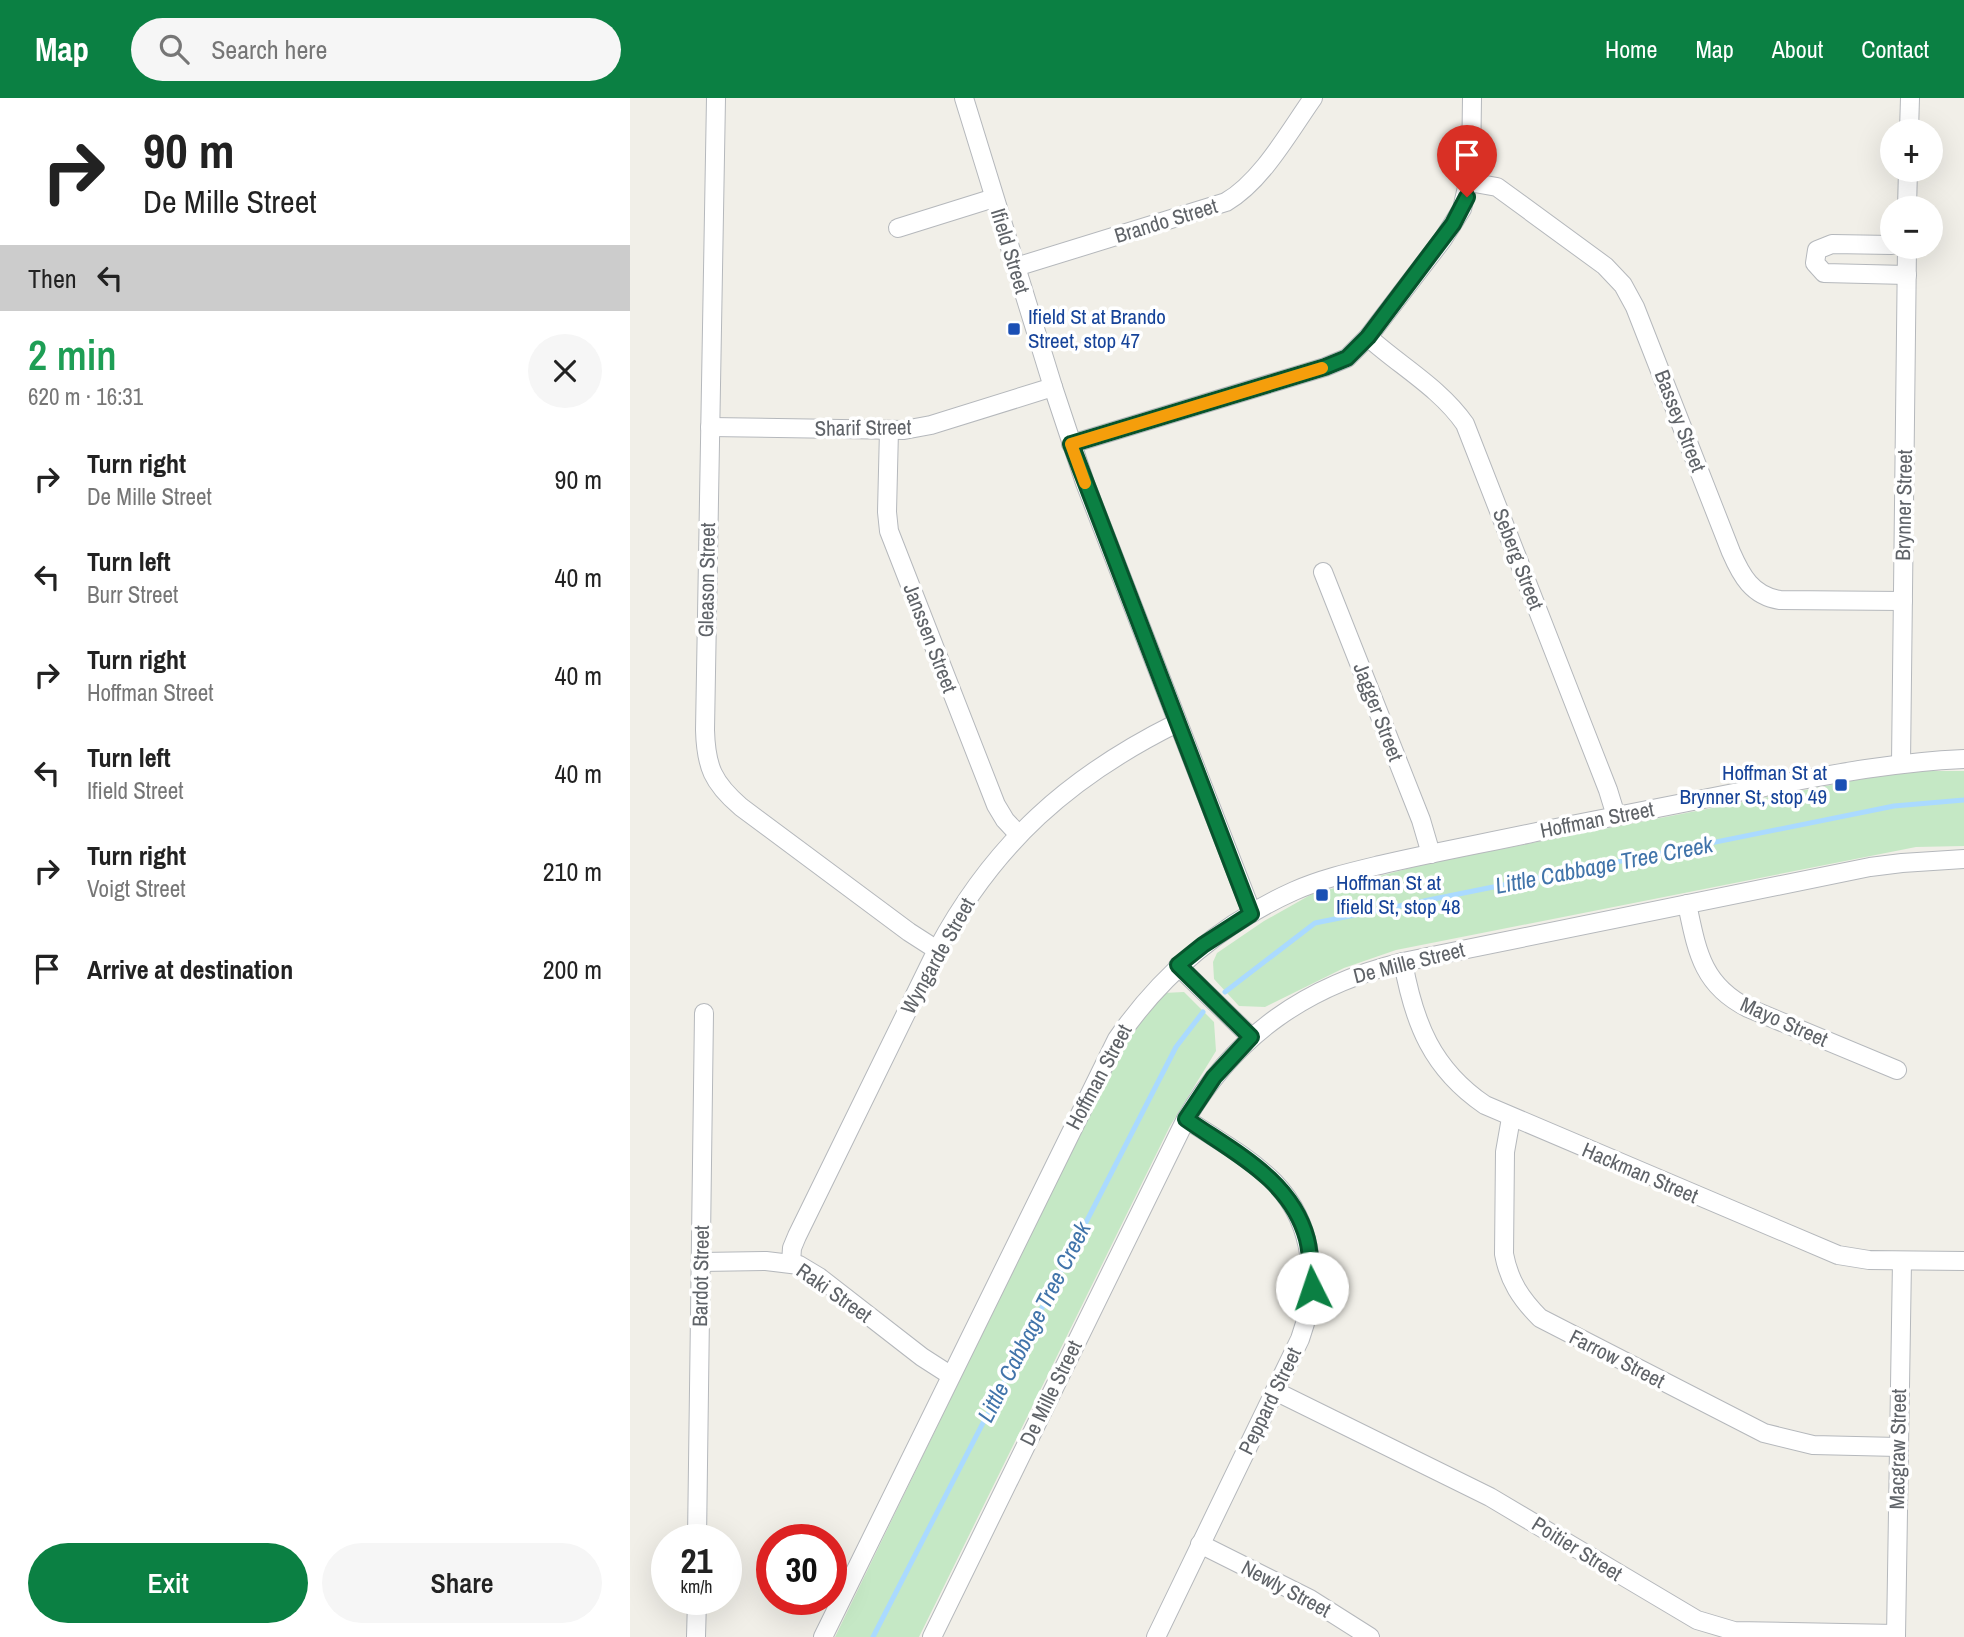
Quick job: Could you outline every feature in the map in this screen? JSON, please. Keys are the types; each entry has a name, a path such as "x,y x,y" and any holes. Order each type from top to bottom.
{"street":[{"name":"Gleason Street","path":"716,98 705,730 707,759 711,772 726,794 741,807 937,950"},
{"name":"Ifield Street","path":"964,98 1071,444 1251,914"},
{"name":"Brando Street","path":"1016,267 1226,202 1252,181 1313,98"},
{"path":"1071,444 1347,358 1368,337 1462,209 1469,182 1472,98"},
{"path":"1909,98 1909,119"},
{"name":"Bassey Street","path":"1469,182 1497,187 1605,266 1623,285 1635,307 1735,561 1749,584 1764,595 1780,600 1903,601"},
{"path":"898,228 994,198"},
{"path":"1880,245 1827,245 1817,250 1815,263 1824,273 1906,275"},
{"name":"Brynner Street","path":"1901,763 1907,259"},
{"name":"Seberg Street","path":"1368,337 1394,361 1438,393 1465,424 1616,816"},
{"name":"Sharif Street","path":"710,427 889,430 931,425 1053,387"},
{"name":"Janssen Street","path":"889,430 889,531 996,805 1018,834"},
{"name":"Jagger Street","path":"1323,572 1421,820 1431,854"},
{"name":"Wyngarde Street","path":"791,1263 792,1248 797,1236 937,950 964,905 1018,834 1042,811 1094,770 1138,742 1177,723"},
{"name":"Hoffman Street","path":"822,1637 1116,1039 1134,1013 1178,965 1203,945 1251,914 1319,881 1431,854 1859,769 1964,759"},
{"name":"De Mille Street","path":"939,1634 1186,1119 1214,1077 1251,1037 1276,1018 1330,985 1403,962 1870,867 1964,859"},
{"name":"Mayo Street","path":"1687,904 1704,967 1727,995 1748,1008 1898,1070"},
{"name":"Hackman Street","path":"1403,962 1418,1021 1425,1039 1443,1069 1469,1095 1511,1118 1822,1249 1853,1258 1964,1261"},
{"path":"1178,965 1251,1037"},
{"name":"Bardot Street","path":"697,1524 704,1013"},
{"name":"Farrow Street","path":"1511,1118 1505,1152 1504,1254 1506,1267 1519,1296 1540,1318 1763,1433 1813,1445 1898,1447"},
{"name":"Peppard Street","path":"1156,1637 1300,1339 1312,1288 1306,1238 1294,1209 1275,1183 1186,1119"},
{"name":"Macgraw Street","path":"1896,1635 1902,1261"},
{"name":"Raki Street","path":"701,1262 799,1265 950,1375"},
{"name":"Poitier Street","path":"1275,1391 1490,1497 1696,1620 1734,1631 1896,1635"},
{"name":"Newly Street","path":"1200,1544 1310,1599 1370,1637"},
{"path":"696,1615 696,1637"}],"green space":[{"path":"1903,771 1964,771 1964,846 1916,847 1396,950 1344,968 1265,1007 1239,1006 1214,979 1213,962 1217,953 1264,921 1312,894 1429,863"},
{"path":"1184,992 1214,1022 1216,1051 1170,1126 919,1637 835,1637 1132,1025 1163,993"}],"waterway":[{"name":"Little Cabbage Tree Creek","path":"1225,992 1315,923 1894,806 1964,800"},
{"name":"Little Cabbage Tree Creek","path":"873,1637 1176,1047 1203,1012"}],"slow traffic":[{"path":"1085,483 1071,444 1322,368"}],"place":[{"name":"Ifield St at Brando Street, stop 47","path":"1014,329"},
{"name":"Hoffman St at Brynner St, stop 49","path":"1841,785"},
{"name":"Hoffman St at Ifield St, stop 48","path":"1322,895"}],"route":[{"path":"1312,1288 1306,1238 1302,1224 1286,1196 1256,1167 1186,1119 1214,1077 1251,1037 1178,965 1251,914 1071,444 1347,358 1368,337 1443,239 1467,197"}]}
